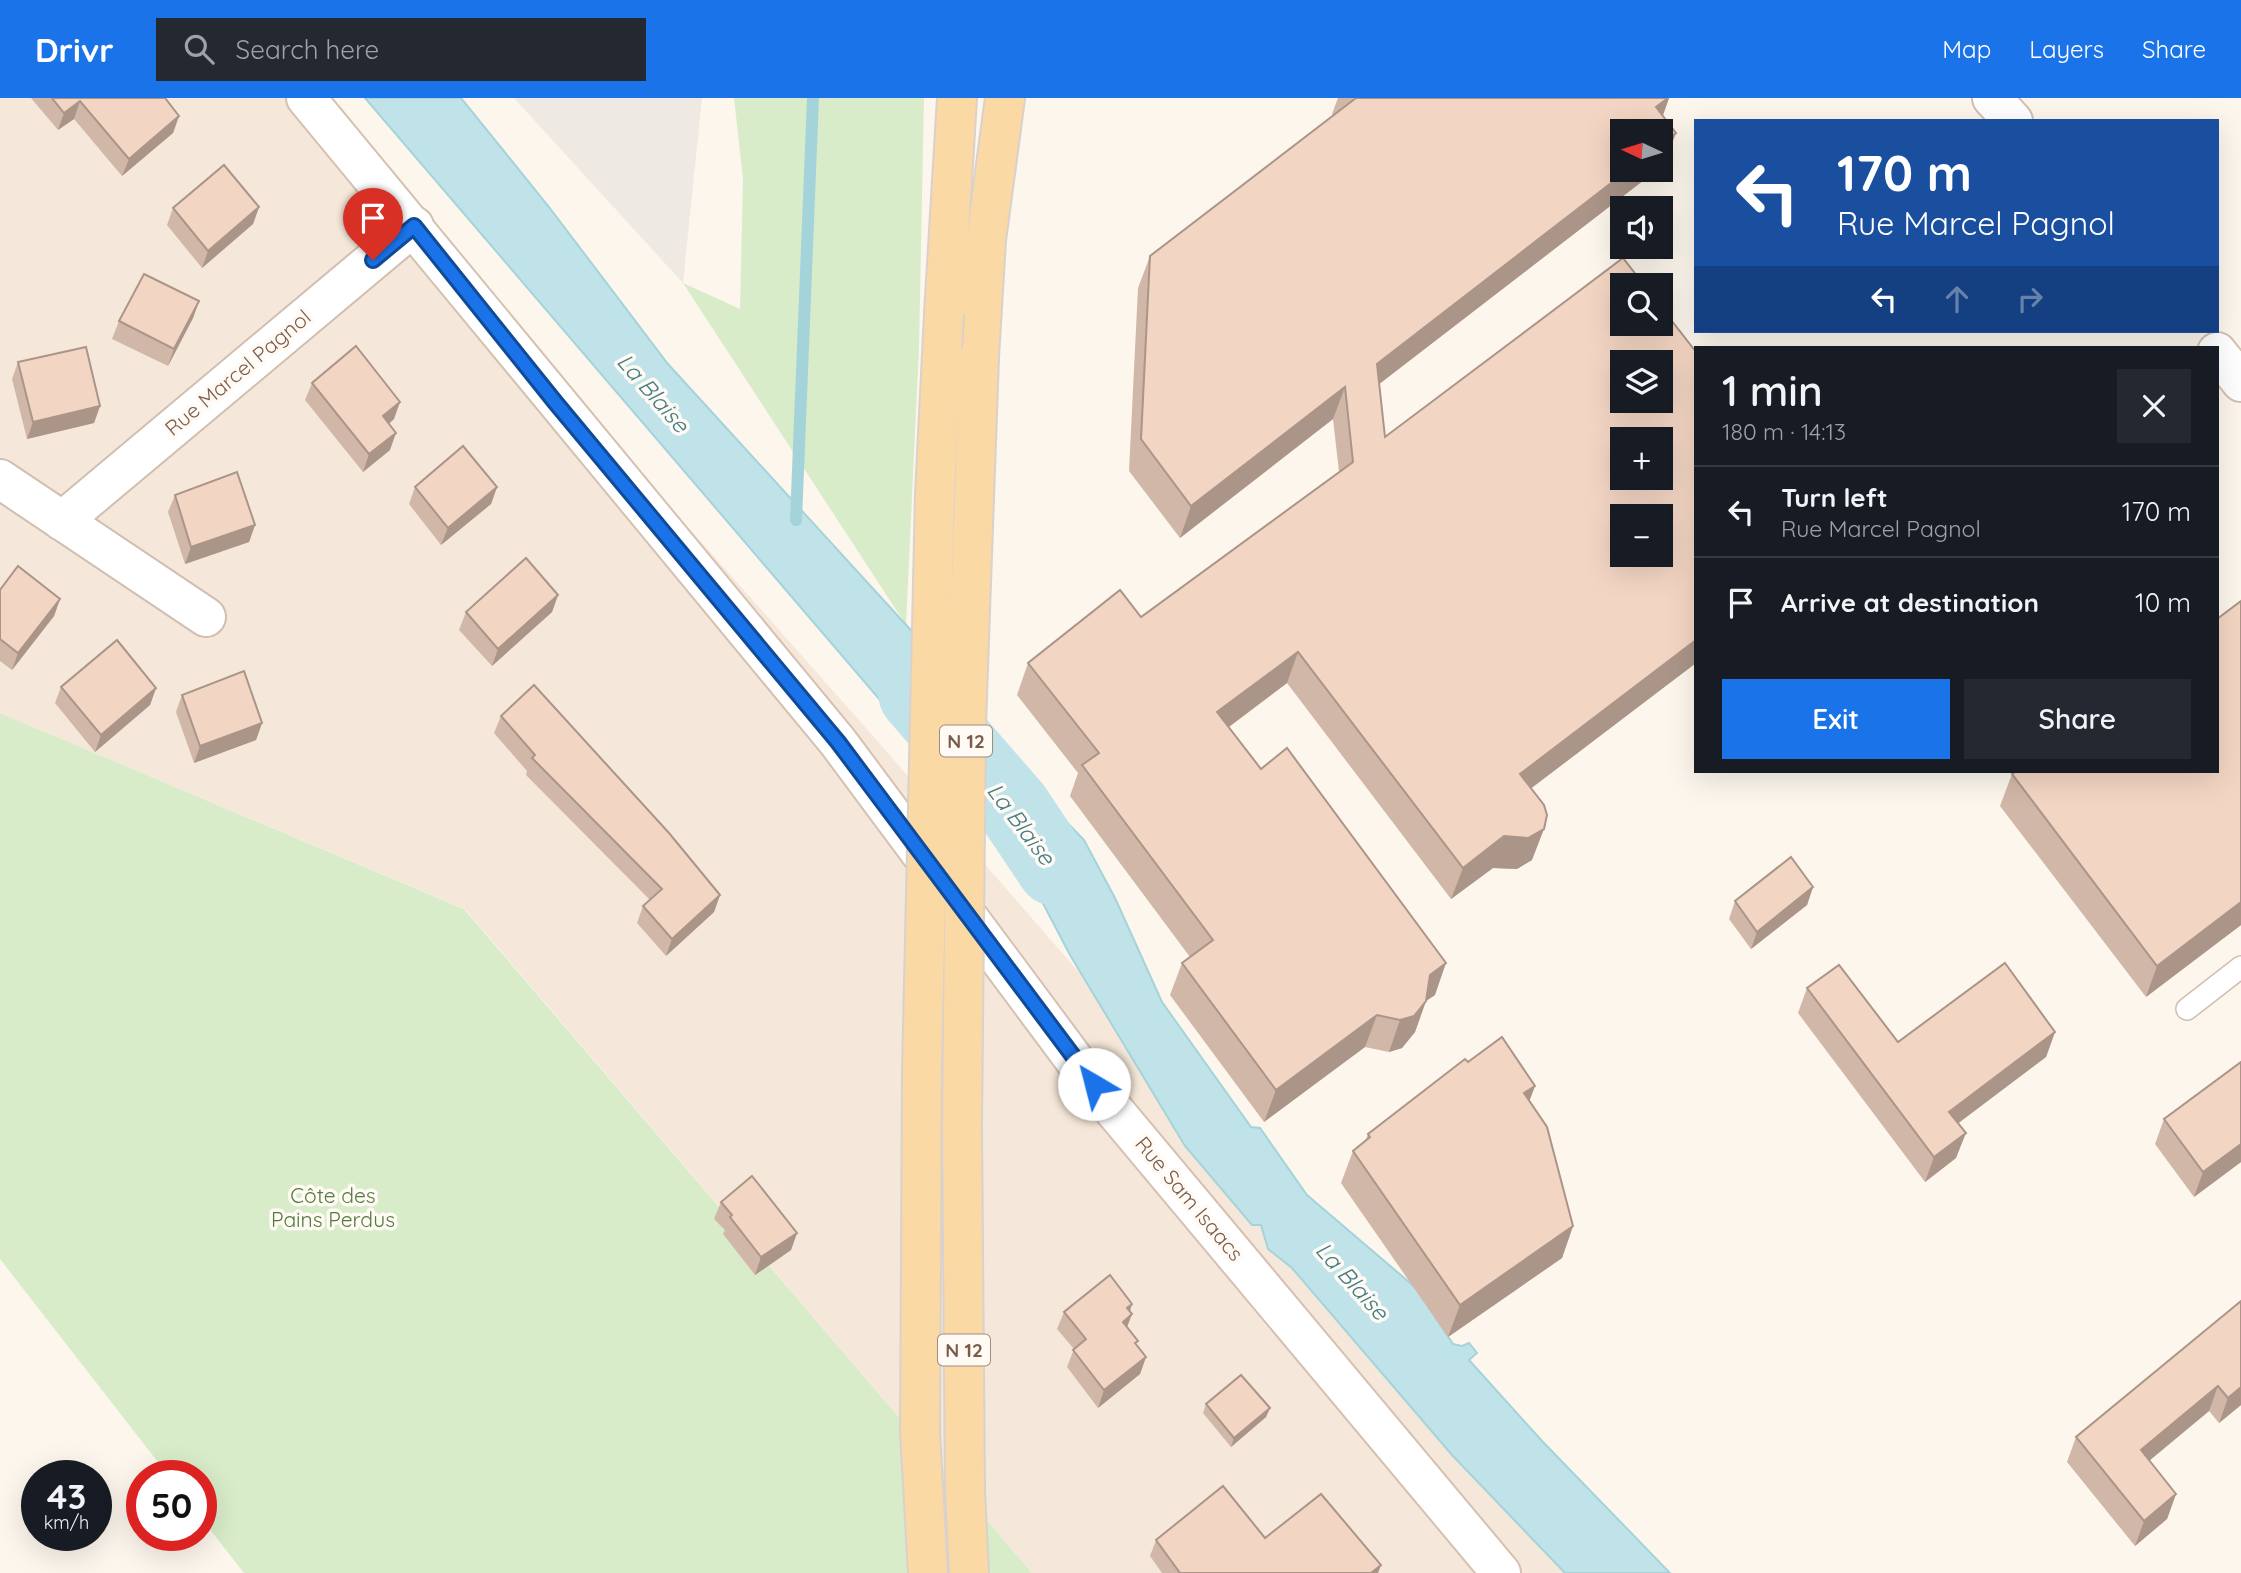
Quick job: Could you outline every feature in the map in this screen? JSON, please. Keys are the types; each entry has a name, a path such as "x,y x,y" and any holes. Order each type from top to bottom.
{"main road":[{"name":"Rue Sam Isaacs","path":"306,98 838,742 1094,1084 1501,1573"},
{"name":"N 12","path":"928,1573 920,1432 922,1072 935,494 957,98"},
{"name":"N 12","path":"969,1573 965,1490 962,1126 967,711 979,356 986,240 1005,98"},
{"path":"1992,98 2011,119"},
{"name":"Rue Marcel Pagnol","path":"62,520 414,226"},
{"path":"2219,354 2241,382"},
{"path":"0,479 206,617"}],"lane":[{"path":"2187,1009 2241,967"}],"shaded area":[{"path":"0,98 308,98 873,736 1603,1573 1032,1573 465,909 0,713"},
{"path":"514,98 702,98 683,283"}],"green space":[{"path":"734,98 924,98 919,348 906,625 683,283 740,309 743,179"},
{"name":"Côte des Pains Perdus","path":"0,713 464,909 1032,1573 244,1573 217,1538 217,1460 156,1460 0,1259"}],"water":[{"path":"365,98 461,98 549,207 668,364 918,638 915,741"},
{"path":"993,745 1084,840 1115,898 1162,1002 1251,1127 1260,1128 1307,1195 1416,1288 1453,1344 1462,1346 1469,1343 1477,1353 1469,1360 1543,1442 1670,1573 1565,1573 1452,1455 1292,1268 1268,1249 1261,1225 1252,1225 1185,1146 1070,955 1003,827 991,817"}],"building":[{"path":"52,98 165,98 179,116 129,159 80,101 64,113"},
{"path":"1356,98 1668,98 1656,107 1665,119 1610,119 1610,182 1612,182 1377,364 1385,437 1624,259 1635,273 1610,273 1610,336 1673,336 1673,322 1694,349 1694,642 1520,774 1544,805 1547,815 1544,829 1528,838 1504,836 1463,868 1298,652 1217,712 1261,769 1287,748 1446,963 1430,975 1426,1001 1414,1016 1400,1020 1377,1015 1276,1090 1182,963 1213,940 1082,765 1099,753 1028,663 1120,590 1141,617 1353,462 1345,387 1191,506 1141,439 1150,256"},
{"path":"224,165 259,207 208,251 173,208"},
{"path":"144,274 199,301 174,349 119,321"},
{"path":"356,346 400,402 383,416 396,433 369,454 312,383"},
{"path":"86,347 100,406 33,422 18,362"},
{"path":"463,446 497,487 448,528 415,487"},
{"path":"237,472 255,525 191,547 175,495"},
{"path":"526,558 558,595 498,649 466,612"},
{"path":"18,566 60,599 18,653 0,639 0,590"},
{"path":"2241,601 2241,902 2157,966 2012,774 2219,773 2219,618"},
{"path":"117,640 156,688 101,735 61,687"},
{"path":"244,671 262,723 200,746 182,695"},
{"path":"534,685 669,833 720,895 672,939 643,906 662,889 532,758 535,755 501,716"},
{"path":"1791,857 1813,887 1757,932 1735,901"},
{"path":"2005,963 2055,1032 1949,1112 1966,1133 1934,1157 1807,988 1839,965 1898,1042"},
{"path":"1502,1037 1535,1086 1524,1093 1547,1127 1573,1226 1460,1305 1353,1151 1370,1137 1368,1134 1465,1059 1468,1062"},
{"path":"2241,1062 2241,1144 2203,1172 2164,1119"},
{"path":"752,1176 797,1233 761,1257 721,1202"},
{"path":"1110,1275 1132,1304 1127,1308 1132,1314 1123,1322 1138,1341 1135,1343 1146,1357 1104,1390 1073,1350 1086,1339 1064,1312"},
{"path":"2241,1301 2241,1387 2228,1398 2218,1386 2141,1450 2176,1494 2144,1521 2076,1437"},
{"path":"1241,1375 1270,1408 1234,1438 1206,1404"},
{"path":"1223,1486 1265,1538 1321,1494 1381,1565 1371,1573 1180,1573 1156,1540"}],"waterway":[{"path":"796,520 813,98"},
{"name":"La Blaise","path":"916,695 1014,808 1054,868"}],"route":[{"path":"373,260 414,226 555,402 838,742 1094,1084"}]}
